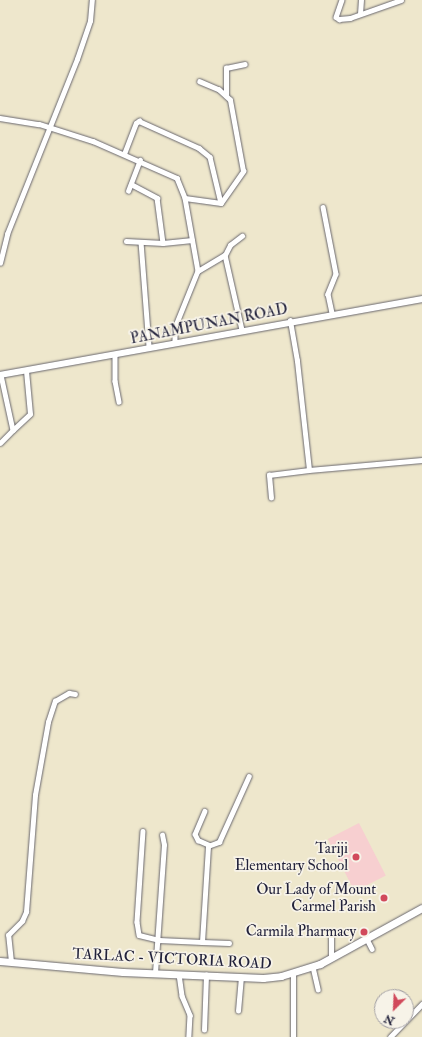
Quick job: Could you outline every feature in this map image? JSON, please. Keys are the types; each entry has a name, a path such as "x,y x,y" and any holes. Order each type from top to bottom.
{"main road":[{"name":"TARLAC - VICTORIA ROAD","path":"0,961 155,973 264,978 293,974 313,967 422,908"}],"street":[{"path":"0,263 7,234 51,127 90,21 92,0"},
{"path":"342,0 337,18 350,18 401,0"},
{"path":"360,14 361,0"},
{"path":"226,96 226,68 245,64"},
{"path":"200,82 226,96 232,106 243,165 240,175 221,203"},
{"path":"0,118 51,127 140,160 177,178 185,198 198,271 175,328 175,342"},
{"path":"124,154 136,123 139,121 204,151 210,157 221,203"},
{"path":"128,191 140,160"},
{"path":"131,184 157,198 163,243"},
{"path":"185,198 221,203"},
{"path":"323,207 336,274 328,294 332,313"},
{"path":"198,271 225,255 230,245 242,236"},
{"path":"126,241 163,243 192,240"},
{"path":"141,242 149,347"},
{"path":"225,255 242,330"},
{"name":"PANAMPUNAN ROAD","path":"1,375 332,313 422,299"},
{"path":"290,321 297,361 309,470"},
{"path":"115,354 115,381 119,402"},
{"path":"0,443 30,414 26,371"},
{"path":"1,375 12,430"},
{"path":"271,498 269,475 422,460"},
{"path":"11,962 8,935 22,921 26,912 35,796 48,722 54,700 69,692 74,694"},
{"path":"205,810 195,834 198,840 209,845 219,842 249,776"},
{"path":"143,830 137,932 141,937 159,940 229,943"},
{"path":"155,973 159,940 164,845 162,834"},
{"path":"202,942 209,845"},
{"path":"331,937 331,958"},
{"path":"367,939 372,949"},
{"path":"313,967 318,989"},
{"path":"179,974 182,996 190,1015 189,1037"},
{"path":"293,974 293,1037"},
{"path":"204,1030 206,975"},
{"path":"238,1011 241,977"},
{"path":"390,1037 422,1004"}],"shaded area":[{"name":"Tariji Elementary School","path":"359,823 386,876 355,891 328,839"}],"place":[{"name":"Tariji Elementary School","path":"356,857"},
{"name":"Our Lady of Mount Carmel Parish","path":"384,898"},
{"name":"Carmila Pharmacy","path":"364,932"}]}
